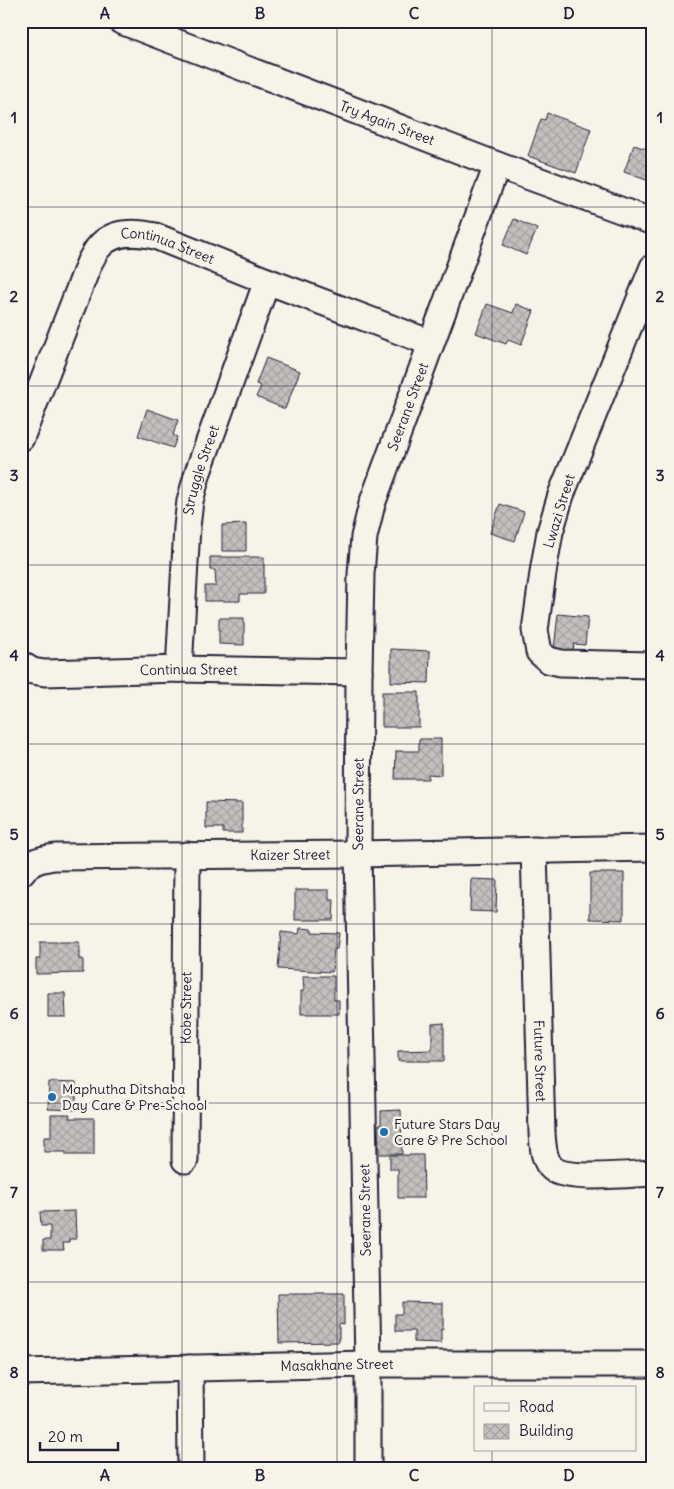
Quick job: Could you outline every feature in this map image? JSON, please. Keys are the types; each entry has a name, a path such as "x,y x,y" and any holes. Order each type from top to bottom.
{"street":[{"name":"Try Again Street","path":"121,21 497,165 653,222"},
{"name":"Seerane Street","path":"368,1468 368,1364 358,854 359,672 361,574 364,537 372,504 497,165"},
{"name":"Continua Street","path":"21,438 90,261 98,248 109,238 124,233 140,233 155,236 432,344"},
{"name":"Lwazi Street","path":"653,267 561,495 550,532 535,630 539,652 548,660 571,664 653,665"},
{"name":"Struggle Street","path":"179,669 190,500 198,472 267,281"},
{"name":"Continua Street","path":"21,664 32,671 44,672 179,669 359,672"},
{"name":"Kaizer Street","path":"21,873 33,862 55,856 358,854 653,848"},
{"name":"Future Street","path":"534,850 542,1133 546,1160 553,1169 563,1174 577,1176 653,1173"},
{"name":"Kobe Street","path":"185,1160 187,855"},
{"name":"Masakhane Street","path":"21,1372 368,1364 653,1364"},
{"path":"190,1368 191,1468"}],"building":[{"path":"547,113 591,129 576,173 528,156 541,119 545,120"},
{"path":"634,145 653,151 652,182 624,172"},
{"path":"514,219 537,229 526,255 503,245"},
{"path":"487,304 513,313 516,304 534,311 521,345 508,340 506,344 476,333"},
{"path":"266,358 300,371 285,409 256,397 261,386 256,384"},
{"path":"147,409 178,420 173,435 177,437 173,448 138,436"},
{"path":"500,504 524,512 515,541 490,533"},
{"path":"246,524 246,551 222,551 222,525"},
{"path":"210,557 264,557 264,594 240,594 240,601 205,601 205,586 216,586 215,570 210,570"},
{"path":"558,614 588,617 585,645 574,644 573,651 554,649"},
{"path":"219,618 244,618 244,645 219,644"},
{"path":"391,649 430,651 429,683 391,682"},
{"path":"382,692 419,692 419,727 382,727"},
{"path":"419,739 441,739 441,775 428,774 428,779 395,779 396,751 419,751"},
{"path":"206,802 242,803 242,833 223,833 223,828 206,828"},
{"path":"590,873 624,873 624,920 590,919"},
{"path":"471,879 497,880 496,912 470,911"},
{"path":"295,890 329,890 329,900 334,900 333,920 295,920"},
{"path":"300,928 312,929 312,932 339,933 337,949 334,949 332,972 278,969 281,932 299,934"},
{"path":"40,942 79,942 79,959 83,959 83,973 36,974 36,959 40,959"},
{"path":"303,976 334,976 334,1000 339,1000 339,1014 301,1014 301,991 304,991"},
{"path":"48,993 65,993 66,1017 48,1017"},
{"path":"444,1023 444,1061 398,1061 398,1051 432,1050 432,1024"},
{"path":"49,1082 76,1083 76,1110 48,1109"},
{"path":"401,1110 402,1154 379,1154 378,1125 381,1125 381,1111"},
{"path":"51,1114 70,1114 69,1118 94,1118 94,1155 66,1155 66,1152 44,1152 44,1137 51,1137"},
{"path":"390,1155 423,1155 424,1198 398,1198 398,1169 390,1169"},
{"path":"75,1211 76,1239 69,1239 69,1243 63,1243 64,1250 43,1250 43,1240 50,1240 50,1226 41,1226 40,1212"},
{"path":"278,1294 344,1294 344,1325 339,1324 339,1342 279,1343"},
{"path":"402,1302 443,1303 441,1343 414,1342 414,1331 395,1331 395,1314 402,1314"}],"place":[{"name":"Maphutha Ditshaba Day Care & Pre-School","path":"52,1097"},
{"name":"Future Stars Day Care & Pre School","path":"384,1132"}]}
